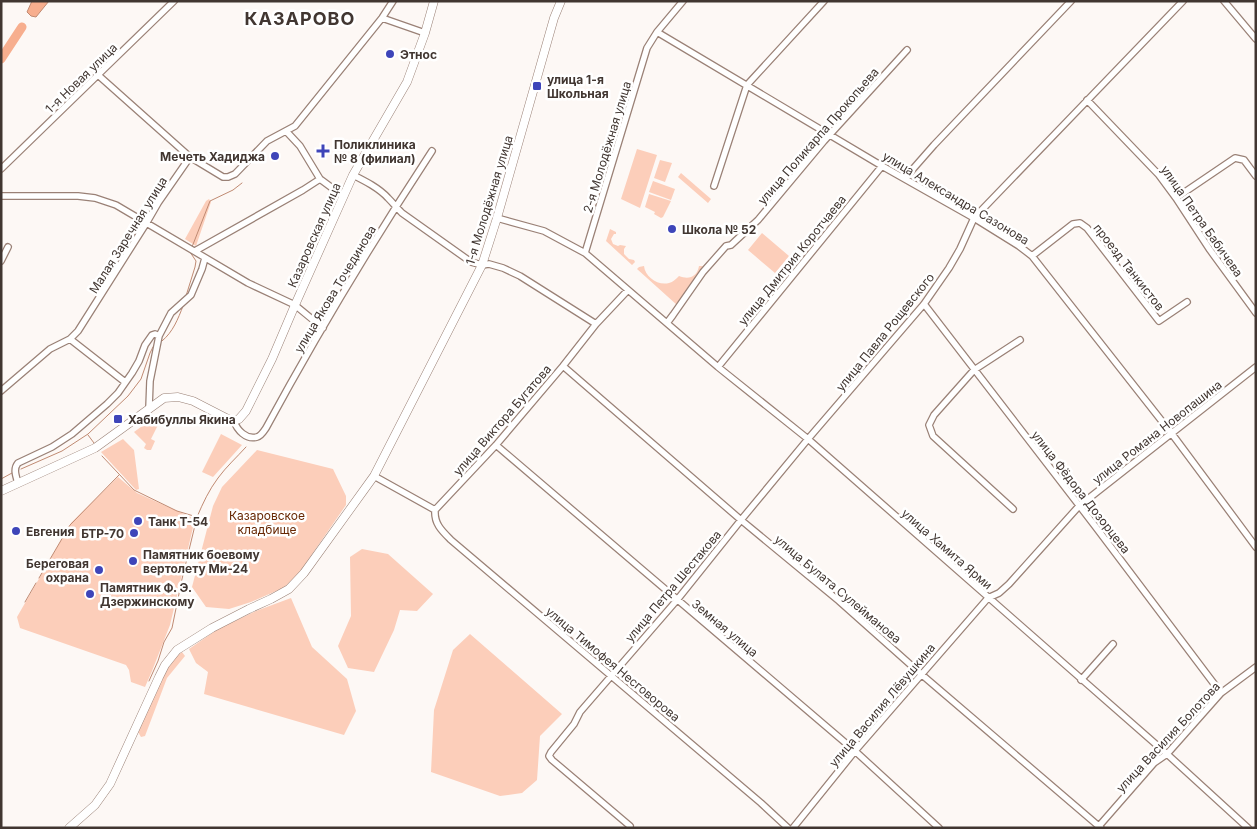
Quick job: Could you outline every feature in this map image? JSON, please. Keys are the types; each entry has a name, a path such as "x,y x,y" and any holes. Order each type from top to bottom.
{"street":[{"name":"1-я Новая улица","path":"1,169 174,1"},
{"path":"98,75 190,157 223,177 228,178 235,174 267,141 295,126 382,18 393,1"},
{"name":"Казаровская улица","path":"234,421 239,419 246,411 272,359 353,175 407,82 425,33 434,1"},
{"name":"1-я Молодёжная улица","path":"69,828 95,805 110,784 158,677 177,650 212,628 249,608 272,600 289,588 304,573 374,476 482,265 554,18 561,1"},
{"name":"2-я Молодёжная улица","path":"585,253 648,48 657,32 683,1"},
{"path":"714,186 747,85 824,1"},
{"path":"906,178 934,145 1071,1"},
{"name":"улица Павла Рощевского","path":"741,520 924,304 949,268 974,218 1183,1"},
{"path":"1224,1 1256,39"},
{"path":"382,18 425,33"},
{"name":"улица Александра Сазонова","path":"657,32 882,166 974,218 1032,256 1172,434 1256,547"},
{"name":"улица Поликарпа Прокопьева","path":"667,323 674,316 703,272 726,246 731,245 758,220 830,134 907,50"},
{"name":"улица Петра Бабичева","path":"1087,100 1159,175 1255,312"},
{"path":"286,131 300,146 320,179 343,196"},
{"name":"улица Якова Точединова","path":"234,421 236,427 249,437 256,438 261,435 323,328 432,151"},
{"name":"Малая Заречная улица","path":"1,391 50,349 70,339 78,331 158,203 190,157"},
{"path":"1176,198 1236,158 1244,160 1256,176"},
{"name":"улица Дмитрия Коротчаева","path":"718,366 882,166"},
{"path":"353,175 388,197 402,213 471,262 482,265 489,264 520,276 596,324"},
{"path":"196,251 320,179"},
{"path":"1,196 78,196 95,198 116,204 248,283 295,304 323,328"},
{"path":"497,218 544,231 585,253 628,290"},
{"name":"проезд Танкистов","path":"1032,256 1073,224 1080,223 1087,228 1159,321 1187,302"},
{"path":"1,261 8,247"},
{"path":"149,408 150,381 159,336 171,313 191,295 205,258"},
{"name":"улица Хамита Ярми","path":"628,290 808,439 1167,754 1248,828"},
{"name":"улица Виктора Бугатова","path":"434,510 496,445 596,324 628,290"},
{"name":"улица Фёдора Дозорцева","path":"924,304 1222,693"},
{"path":"18,483 15,466 52,447 72,434 107,404 118,393 139,361 145,344 152,334 159,336"},
{"path":"70,339 125,382"},
{"path":"1013,509 933,436 929,425 934,415 974,370 1020,340"},
{"name":"улица Булата Сулейманова","path":"563,366 1100,827"},
{"name":"улица Романа Новопашина","path":"988,598 1009,584 1079,506 1256,367"},
{"path":"1,491 95,448 164,398 178,397 193,401 224,418 234,421"},
{"name":"Земная улица","path":"496,445 855,751 939,828"},
{"path":"374,476 434,510"},
{"name":"улица Тимофея Несговорова","path":"434,510 434,517 439,527 451,540 788,828"},
{"name":"улица Петра Шестакова","path":"630,826 552,760 551,752 574,724 580,712 677,600 741,520"},
{"name":"улица Василия Лёвушкина","path":"793,828 855,751 988,598"},
{"path":"1081,680 1113,644"},
{"name":"улица Василия Болотова","path":"1100,827 1154,763 1167,754 1222,693 1256,667"}],"green space":[{"path":"637,149 657,155 640,208 621,199"},
{"path":"660,160 672,163 665,182 654,178"},
{"path":"681,173 711,199 708,203 678,177"},
{"path":"653,181 675,189 671,200 649,192"},
{"path":"649,194 671,201 663,217 661,218 654,214 655,212 645,207"},
{"path":"209,199 211,202 196,246 185,239 206,201"},
{"path":"610,229 616,232 611,239 613,244 626,246 624,254 629,259 634,260 635,262 632,265 606,241"},
{"path":"762,233 789,256 775,273 748,250"},
{"path":"644,266 649,277 665,284 672,282 679,276 692,277 699,266 703,266 677,305 637,269"},
{"path":"156,416 163,423 162,425 159,423 151,439 155,441 151,450 147,450 144,448 146,444 134,432"},
{"path":"221,434 242,445 213,477 202,472"},
{"path":"123,439 134,450 139,489 136,490 101,452"},
{"name":"Казаровское кладбище","path":"257,450 333,469 346,496 346,505 297,576 283,588 229,609 206,607 192,587 213,506 222,487"},
{"path":"118,477 137,493 195,519 170,625 145,687 131,682 126,665 20,628 17,617 71,523"},
{"path":"362,549 388,554 433,594 417,611 400,610 394,630 374,672 348,668 338,646 351,616 350,557"},
{"path":"291,598 312,647 347,679 356,711 344,735 204,694 208,672 196,663 189,649 218,629 256,611"},
{"path":"470,634 562,714 540,736 537,780 522,793 500,796 431,772 434,710 453,650"},
{"path":"182,652 185,656 167,678 145,736 141,737 138,732 162,674 173,659"}],"shaded area":[{"path":"32,1 49,1 36,17 31,16 27,12"}],"waterway":[{"path":"1,59 22,27"},
{"path":"192,247 210,201 233,190 242,183"},
{"path":"186,296 196,261 190,252"},
{"path":"162,341 172,329 183,306"},
{"path":"21,469 62,451 88,434 128,396 141,379 153,347"},
{"path":"88,435 94,443"},
{"path":"197,517 206,497 224,470 246,447"},
{"path":"102,456 134,490 177,511 197,517 172,628 164,642 149,681"},
{"path":"1,479 12,473"},
{"path":"39,578 70,525 119,475"},
{"path":"25,602 36,583"}],"place":[{"name":"Этнос","path":"390,54"},
{"name":"улица 1-я Школьная","path":"537,86"},
{"name":"Поликлиника № 8 (филиал)","path":"323,151"},
{"name":"Мечеть Хадиджа","path":"275,156"},
{"name":"Школа № 52","path":"672,229"},
{"name":"Хабибуллы Якина","path":"118,419"},
{"name":"Танк Т-54","path":"138,521"},
{"name":"Евгения","path":"16,531"},
{"name":"БТР-70","path":"134,533"},
{"name":"Памятник боевому вертолету Ми-24","path":"133,561"},
{"name":"Береговая охрана","path":"99,570"},
{"name":"Памятник Ф. Э. Дзержинскому","path":"90,594"}],"district":[{"name":"КАЗАРОВО","path":"300,18"}]}
